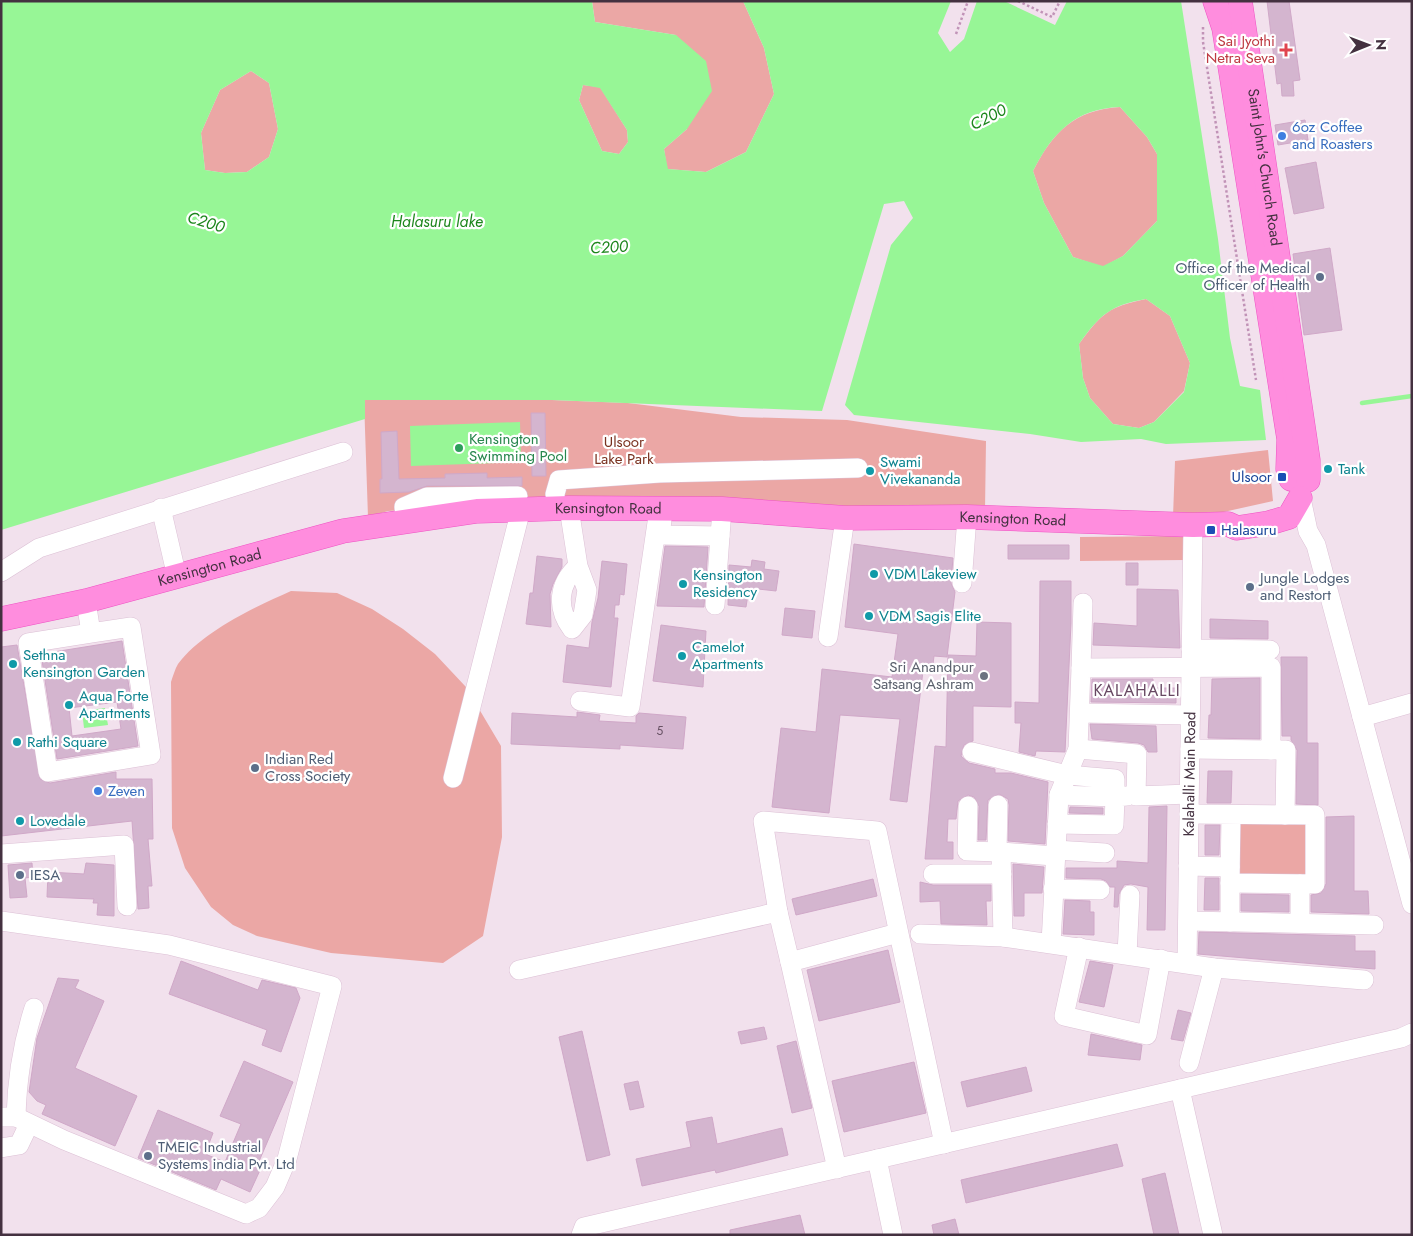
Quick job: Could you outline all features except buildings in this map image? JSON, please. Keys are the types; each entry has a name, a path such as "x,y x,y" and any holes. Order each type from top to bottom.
{"main road":[{"path":"1215,1 1224,28 1289,439 1288,469 1300,490"},
{"name":"Saint John's Church Road","path":"1240,1 1306,450 1300,490"},
{"name":"Kensington Road","path":"1,619 86,601 343,531 519,503 562,508 722,509 845,518 968,517 1193,525 1228,524 1238,528 1287,518 1300,490"}],"street":[{"path":"1,572 39,548 343,452"},
{"path":"578,566 562,508 555,494 558,480 660,473 858,468"},
{"path":"1300,490 1318,527 1316,545 1412,904"},
{"path":"453,778 519,503"},
{"path":"161,508 177,577"},
{"path":"662,509 660,535 720,536"},
{"path":"580,701 630,707 662,509"},
{"path":"715,605 722,509"},
{"path":"962,583 968,517"},
{"path":"828,637 845,518"},
{"name":"Kalahalli Main Road","path":"1187,963 1193,525"},
{"path":"86,601 91,633"},
{"path":"1051,943 1059,794 1078,749 1082,603"},
{"path":"131,627 150,755 48,772 28,643 91,633 131,627"},
{"path":"1081,668 1270,650"},
{"path":"1191,657 1272,667 1270,750"},
{"path":"1362,717 1412,703"},
{"path":"1080,713 1190,715"},
{"path":"1078,749 1137,754 1136,796"},
{"path":"1190,749 1286,750 1285,815"},
{"path":"972,752 1067,775 1115,778 1114,825 1057,824"},
{"path":"1059,794 1115,797 1189,794"},
{"path":"998,805 1003,937"},
{"path":"968,806 967,851 1105,853"},
{"path":"1188,866 1230,875 1300,884 1315,884 1315,815 1189,814"},
{"path":"1230,922 1231,815"},
{"path":"837,1169 778,912 763,822 877,831 944,1144"},
{"path":"1,854 124,845 127,906"},
{"path":"933,874 1002,874"},
{"path":"1300,884 1300,923"},
{"path":"1053,889 1100,890"},
{"path":"1127,954 1130,895"},
{"path":"519,970 778,912"},
{"path":"1,921 169,945 332,986 287,1159 275,1187 259,1208 246,1214 16,1119"},
{"path":"1188,921 1374,925"},
{"path":"790,962 898,933"},
{"path":"920,934 1003,937 1214,968 1364,980"},
{"path":"1079,947 1064,1016 1147,1035 1161,959"},
{"path":"1189,1063 1214,968"},
{"path":"1,1148 19,1145 16,1119 16,1084 20,1054 34,1008"},
{"path":"580,1235 584,1227 1401,1038 1412,1032"},
{"path":"1180,1089 1213,1235"},
{"path":"877,1159 893,1235"}],"path":[{"path":"956,34 968,1"},
{"path":"1018,1 1052,17 1060,1"},
{"path":"1203,22 1203,42 1256,380"}],"green space":[{"path":"592,1 743,1 764,48 774,94 746,152 706,172 667,169 664,149 687,129 676,35 595,22"},
{"path":"251,71 269,83 278,129 269,157 247,172 225,173 205,170 201,133 220,90"},
{"path":"583,85 600,87 627,130 628,142 619,154 602,151 579,100"},
{"path":"1120,107 1147,137 1157,154 1157,221 1123,256 1103,267 1073,257 1044,203 1033,171 1057,134 1067,125 1090,113"},
{"path":"1146,299 1170,316 1190,363 1184,391 1154,422 1139,428 1113,424 1090,398 1083,378 1079,344 1100,318 1107,313 1123,305"},
{"name":"Ulsoor Lake Park","path":"364,400 552,400 628,403 741,417 847,420 986,441 985,511 535,501 388,511 368,517"},
{"path":"1268,450 1273,501 1192,519 1173,517 1175,461"},
{"path":"1185,536 1185,560 1080,561 1080,537"},
{"path":"291,591 337,593 372,609 403,629 435,654 466,687 501,746 502,837 483,936 443,963 331,953 257,936 233,925 211,907 185,868 172,828 171,682 175,670 189,652 215,631 246,612"},
{"path":"1238,823 1308,824 1308,878 1237,877"}],"water":[{"name":"Halasuru lake","path":"1,1 592,1 595,22 676,35 706,61 712,91 687,129 664,149 668,169 706,172 746,152 774,94 764,48 743,1 951,1 938,33 950,52 964,39 977,1 1004,1 1055,25 1067,1 1181,1 1218,239 1230,338 1240,386 1260,390 1266,440 1166,444 1141,439 1081,442 1030,434 854,415 845,405 891,245 913,218 904,201 884,204 822,411 552,400 365,400 365,419 1,530","holes":["251,71 269,83 278,129 269,157 247,172 225,173 205,170 201,133 220,90","583,85 600,88 627,130 628,142 619,154 602,151 579,100","1120,107 1147,137 1157,154 1157,221 1123,256 1103,266 1073,257 1044,203 1033,171 1057,134 1067,125 1090,112","1146,299 1170,316 1190,363 1184,392 1154,422 1139,428 1113,424 1090,398 1083,378 1079,344 1093,326 1107,313 1123,304"]},
{"path":"520,422 521,462 411,466 410,426"},
{"path":"105,708 108,725 84,728 82,711"}],"waterway":[{"path":"1362,403 1412,396"}],"place":[{"name":"Sai Jyothi Netra Seva","path":"1286,50"},
{"name":"6oz Coffee and Roasters","path":"1282,136"},
{"name":"Office of the Medical Officer of Health","path":"1320,277"},
{"name":"Kensington Swimming Pool","path":"459,448"},
{"name":"Tank","path":"1328,469"},
{"name":"Swami Vivekananda","path":"870,471"},
{"name":"Ulsoor","path":"1282,477"},
{"name":"Halasuru","path":"1211,530"},
{"name":"VDM Lakeview","path":"874,574"},
{"name":"Kensington Residency","path":"683,584"},
{"name":"Jungle Lodges and Restort","path":"1250,587"},
{"name":"VDM Sagis Elite","path":"869,616"},
{"name":"Camelot Apartments","path":"682,656"},
{"name":"Sethna Kensington Garden","path":"13,664"},
{"name":"Sri Anandpur Satsang Ashram","path":"984,676"},
{"name":"Aqua Forte Apartments","path":"69,705"},
{"name":"Rathi Square","path":"17,742"},
{"name":"Indian Red Cross Society","path":"255,768"},
{"name":"Zeven","path":"98,791"},
{"name":"Lovedale","path":"20,821"},
{"name":"IESA","path":"20,875"},
{"name":"TMEIC Industrial Systems india Pvt. Ltd","path":"148,1156"}],"district":[{"name":"KALAHALLI","path":"1137,690"}],"water label":[{"name":"C200","path":"988,117"},
{"name":"C200","path":"206,222"},
{"name":"C200","path":"609,247"}]}
